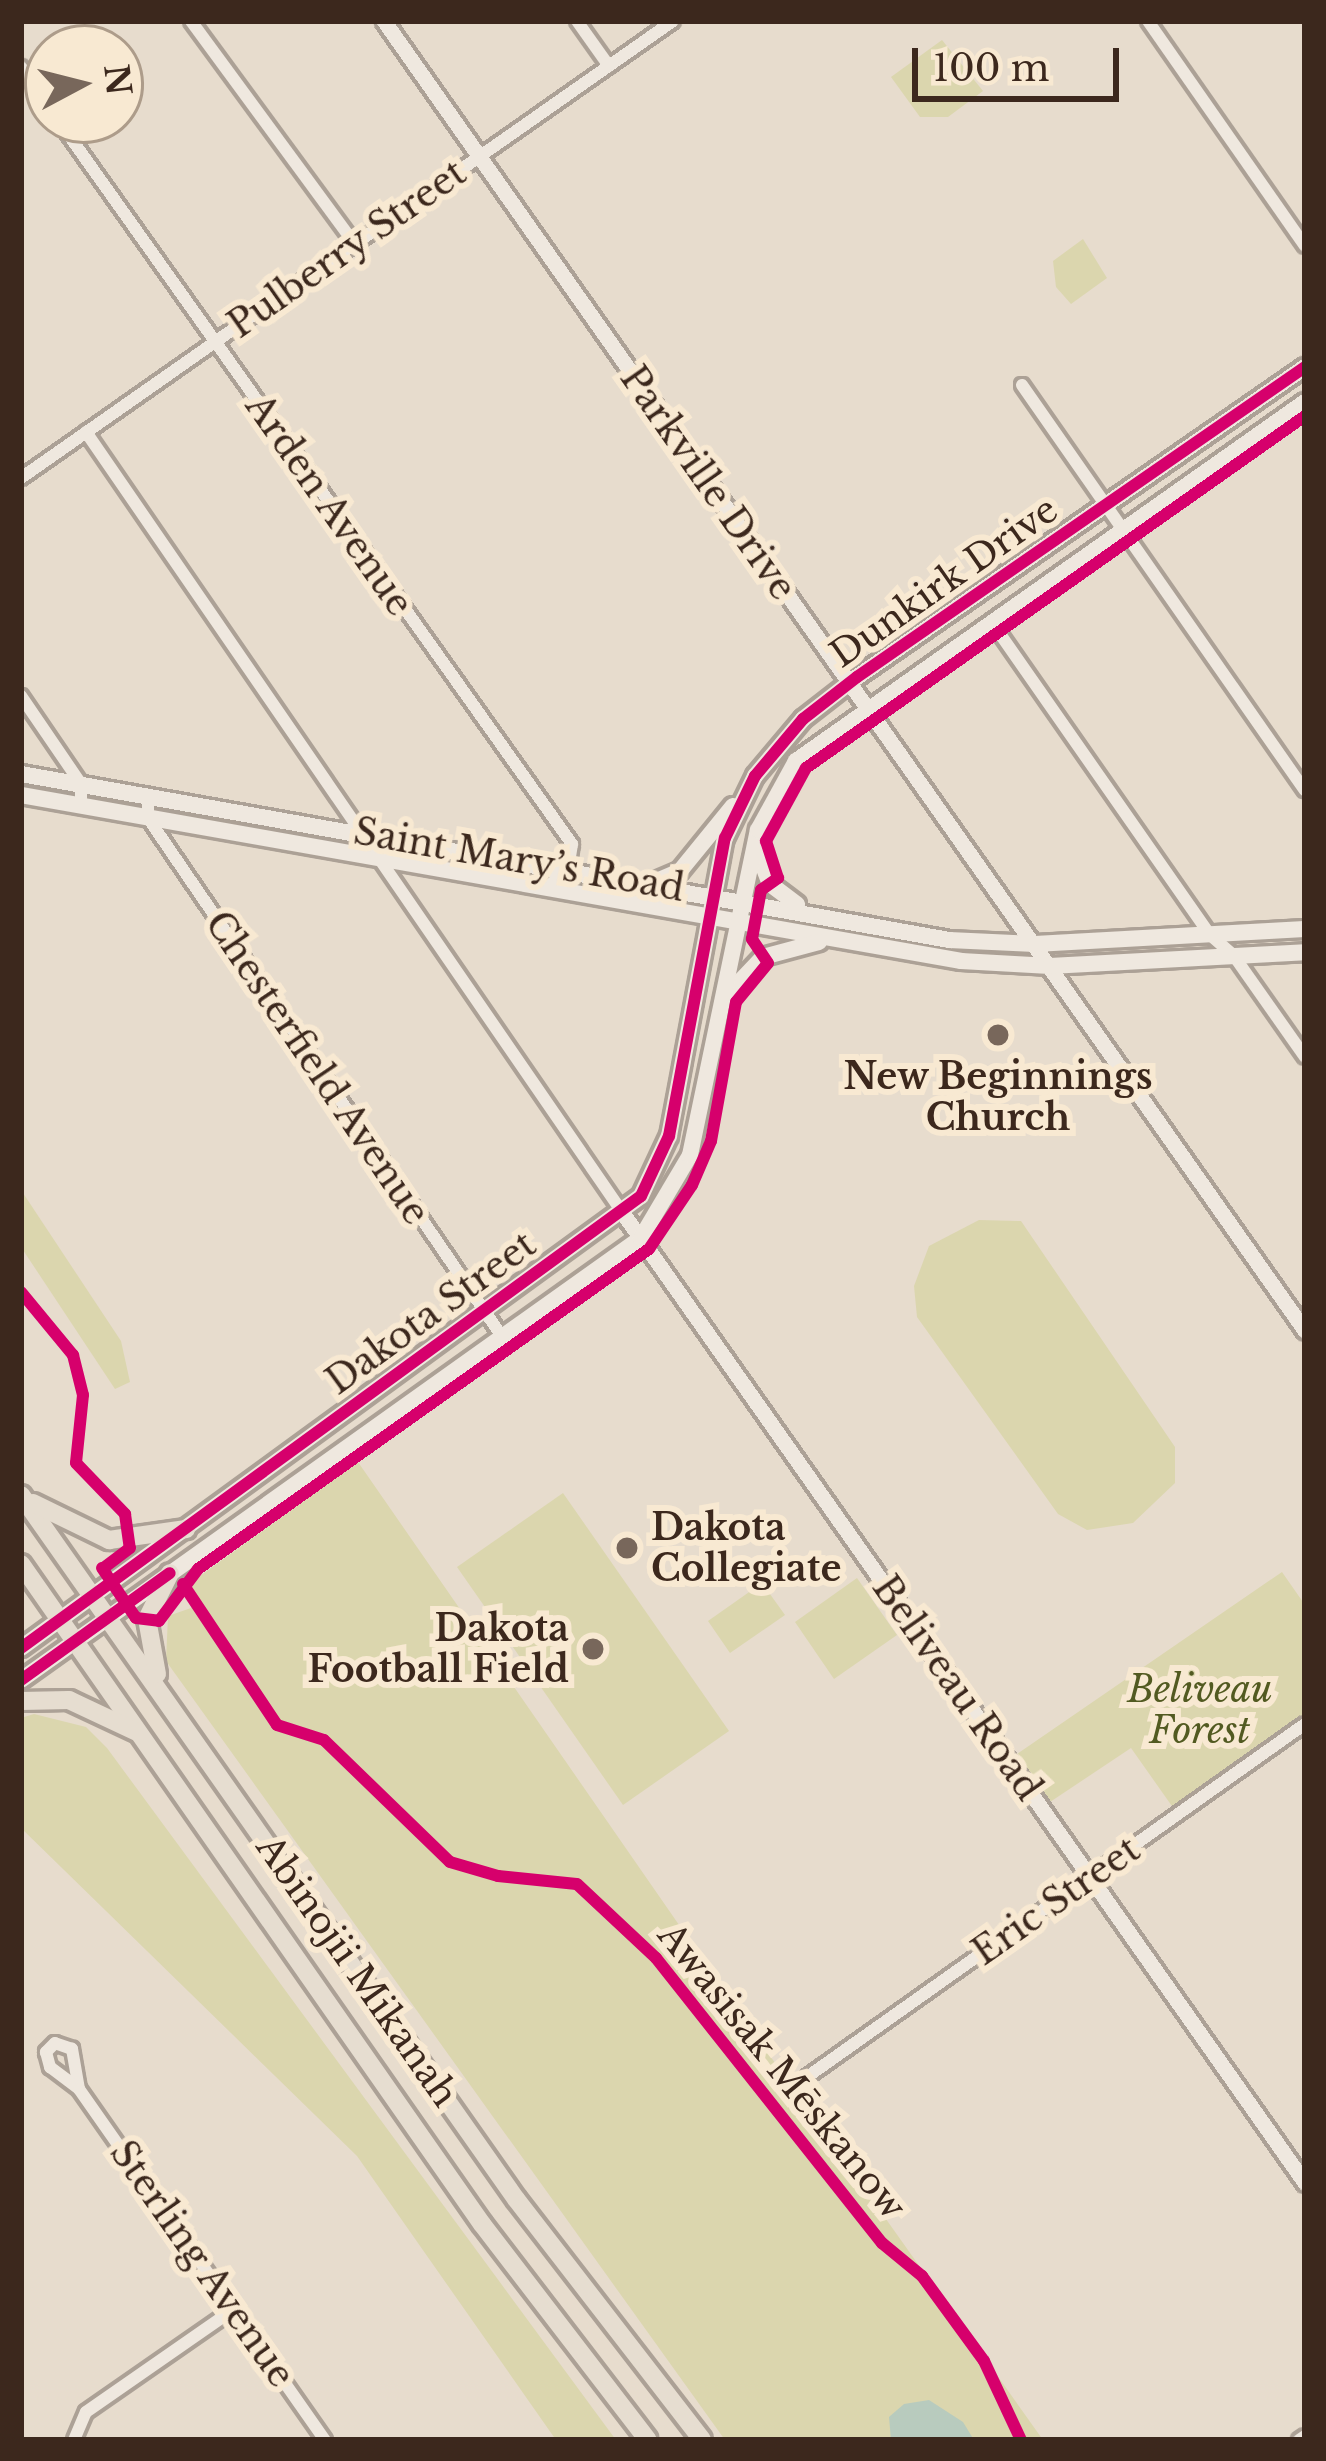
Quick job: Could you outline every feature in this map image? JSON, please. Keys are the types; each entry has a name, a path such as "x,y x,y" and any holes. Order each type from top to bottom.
{"main road":[{"name":"Dunkirk Drive","path":"708,917 711,893 742,797 803,719 1305,367"},
{"name":"Dunkirk Drive","path":"738,921 758,830 796,761 865,705 1305,402"},
{"name":"Saint Mary’s Road","path":"21,774 711,893 949,940 1035,944 1305,929"},
{"name":"Saint Mary’s Road","path":"21,795 961,961 1050,965 1305,952"},
{"path":"649,883 680,871 742,797"},
{"path":"758,830 759,868 780,897 832,918"},
{"name":"Dakota Street","path":"21,1648 641,1196 669,1136 708,917"},
{"name":"Dakota Street","path":"21,1680 641,1238 689,1156 738,921"},
{"path":"722,1007 763,957 838,939"},
{"path":"1096,940 1098,962"},
{"path":"308,1438 322,1462"},
{"path":"21,1495 89,1536 186,1529"},
{"name":"Abinojii Mikanah","path":"21,1495 516,2199 702,2440"},
{"name":"Abinojii Mikanah","path":"21,1564 482,2224 648,2440"},
{"path":"170,1574 145,1637 175,1711"},
{"path":"21,1701 69,1700 137,1732"}],"street":[{"path":"191,21 354,243"},
{"name":"Parkville Drive","path":"384,21 1305,1330"},
{"path":"577,21 609,66"},
{"name":"Pulberry Street","path":"21,478 673,21"},
{"path":"1148,21 1305,246"},
{"name":"Arden Avenue","path":"75,144 572,844 568,869"},
{"path":"1022,386 1305,790"},
{"path":"86,432 369,835"},
{"path":"992,621 1209,934 1234,956 1305,1057"},
{"path":"21,696 80,784 81,806"},
{"path":"148,796 148,818"},
{"name":"Chesterfield Avenue","path":"148,818 501,1335"},
{"name":"Beliveau Road","path":"369,835 374,856 1305,2183"},
{"path":"546,888 568,869"},
{"name":"Eric Street","path":"807,2077 1305,1724"},
{"name":"Sterling Avenue","path":"79,2089 325,2440"},
{"path":"74,2440 86,2412 234,2309"}],"green space":[{"path":"942,40 983,91 948,117 920,117 891,77"},
{"path":"1083,239 1107,278 1071,304 1056,287 1053,261"},
{"path":"21,1190 121,1341 130,1382 115,1389 21,1247"},
{"path":"979,1220 1021,1221 1175,1447 1175,1483 1133,1523 1087,1530 1058,1514 917,1317 914,1286 929,1246"},
{"path":"358,1462 1043,2440 725,2440 166,1661 168,1616 191,1608 193,1581"},
{"name":"Dakota Football Field","path":"563,1493 729,1731 623,1805 457,1567"},
{"name":"Beliveau Forest","path":"1282,1572 1305,1605 1305,1718 1174,1809 1131,1748 1050,1802 1017,1754"},
{"path":"857,1578 897,1635 834,1679 795,1622"},
{"path":"762,1583 785,1615 730,1653 708,1621"},
{"path":"34,1714 86,1727 107,1748 616,2440 556,2440 357,2156 21,1828 21,1718"}],"shaded area":[{"path":"929,2400 963,2422 974,2440 891,2440 889,2417 904,2404"}],"cycle path":[{"path":"21,1648 641,1196 669,1136 725,838 755,776 803,719 857,677 1305,367"},
{"path":"102,1568 136,1618 159,1621 198,1569 649,1249 692,1185 711,1141 736,1002 768,963 752,939 761,890 778,878 766,841 806,768 1305,416"},
{"path":"21,1292 73,1355 83,1395 76,1463 125,1514 130,1548 103,1568"},
{"path":"21,1680 170,1573"},
{"name":"Awasisak Mēskanow","path":"183,1584 277,1725 324,1740 450,1862 498,1876 577,1884 656,1958 882,2243 922,2276 984,2361 1021,2440"}],"place":[{"name":"New Beginnings Church","path":"998,1035"},
{"name":"Dakota Collegiate","path":"627,1548"},
{"name":"Dakota Football Field","path":"593,1649"}]}
